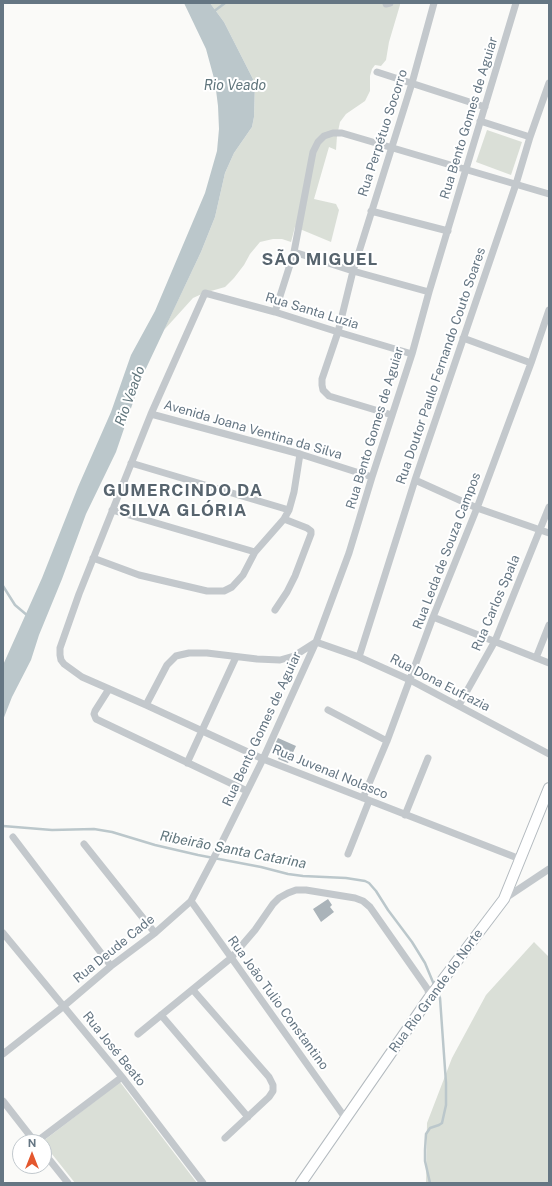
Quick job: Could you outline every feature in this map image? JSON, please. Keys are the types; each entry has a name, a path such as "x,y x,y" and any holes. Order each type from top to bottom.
{"main road":[{"name":"Rua Rio Grande do Norte","path":"301,1183 429,998 504,899 549,788"}],"street":[{"name":"Rua Perpétuo Socorro","path":"392,415 329,396 323,390 322,378 338,332 353,271 412,83 434,3"},
{"name":"Rua Bento Gomes de Aguiar","path":"220,846 316,642 349,554 412,354 429,292 516,3"},
{"path":"377,72 484,107"},
{"name":"Rua Doutor Paulo Fernando Couto Soares","path":"359,657 415,480 549,83"},
{"path":"480,122 530,137"},
{"path":"275,312 294,252 313,152 318,142 324,136 332,133 342,133 549,194"},
{"path":"371,210 448,231"},
{"path":"294,252 353,271 429,292"},
{"name":"Rua Santa Luzia","path":"151,414 205,293 275,312 412,354"},
{"name":"Rua Leda de Souza Campos","path":"348,854 387,740 433,617 477,508 549,310"},
{"path":"463,338 531,362"},
{"path":"151,414 93,558 139,575 208,591 224,591 232,587 238,581 255,552 284,519 289,510 294,492 300,454"},
{"name":"Avenida Joana Ventina da Silva","path":"151,414 300,454 372,477"},
{"path":"131,463 289,510"},
{"path":"415,480 477,508 549,533"},
{"name":"Rua Carlos Spala","path":"459,705 495,641 549,507"},
{"path":"112,510 255,552"},
{"path":"275,610 287,592 295,576 311,534 311,531 307,528 284,519"},
{"name":"Rua Juvenal Nolasco","path":"93,558 60,648 61,660 64,664 82,677 202,730 262,759 520,859"},
{"path":"433,617 549,663"},
{"path":"536,658 549,625"},
{"path":"146,705 163,671 176,656 196,652 207,652 236,657 280,660 294,656 316,642"},
{"name":"Rua Dona Eufrazia","path":"316,642 359,657 410,680 549,754"},
{"path":"187,763 236,657"},
{"path":"109,689 95,711 94,714 96,719 247,791"},
{"path":"328,710 387,740"},
{"path":"405,815 428,758"},
{"path":"13,837 111,966"},
{"path":"84,844 155,933"},
{"name":"Rua Deude Cade","path":"3,1054 64,1006 111,966 155,933 191,901 220,846"},
{"path":"504,899 549,869"},
{"path":"138,1034 231,958 255,930 273,904 279,898 296,890 348,896 363,901 370,907 424,984 428,990 429,998"},
{"name":"Rua João Tulio Constantino","path":"191,901 346,1119"},
{"name":"Rua José Beato","path":"3,933 122,1076 203,1183"},
{"path":"193,990 272,1080 273,1091 269,1097 225,1138"},
{"path":"161,1015 248,1117"},
{"path":"46,1134 122,1076"},
{"path":"3,1101 30,1134"},
{"path":"52,1163 68,1183"}],"shaded area":[{"path":"210,3 400,3 400,5 389,42 386,60 381,66 375,65 372,69 370,76 370,91 365,101 346,114 340,122 336,150 329,147 314,199 336,204 339,210 331,242 295,227 291,242 282,239 273,239 260,242 234,278 225,287 193,298 164,330 201,252 215,217 225,173 234,153 252,127 254,117 255,83 224,22"},
{"path":"487,130 522,142 511,175 476,162"},
{"path":"534,942 549,957 549,1183 426,1183 427,1123 452,1058 486,995"},
{"path":"120,1082 197,1183 75,1183 52,1154 52,1134"}],"water":[{"name":"Rio Veado","path":"184,3 210,3 224,22 255,83 254,117 252,127 234,153 225,173 215,217 201,252 141,379 116,452 86,514 39,635 31,660 12,697 3,720 3,665 42,578 78,487 111,412 131,355 155,311 205,193 217,151 219,129 215,82 206,49"}],"building":[{"path":"278,738 296,746 288,763 278,759 280,754 272,750"},
{"path":"328,899 332,905 330,907 334,912 321,922 313,909"}],"waterway":[{"path":"213,12 225,3"},
{"path":"3,586 15,605 28,616"},
{"name":"Ribeirão Santa Catarina","path":"3,826 52,830 94,829 112,832 155,845 198,855 261,867 288,874 346,878 365,881 369,883 376,891 412,942 425,963 435,987"},
{"name":"Ribeirão Santa Catarina","path":"430,1183 425,1161 426,1134 430,1128 442,1123 446,1105 446,1083 440,998 437,991"}],"district":[{"name":"SÃO MIGUEL","path":"320,260"},
{"name":"GUMERCINDO DA SILVA GLÓRIA","path":"183,501"}]}
